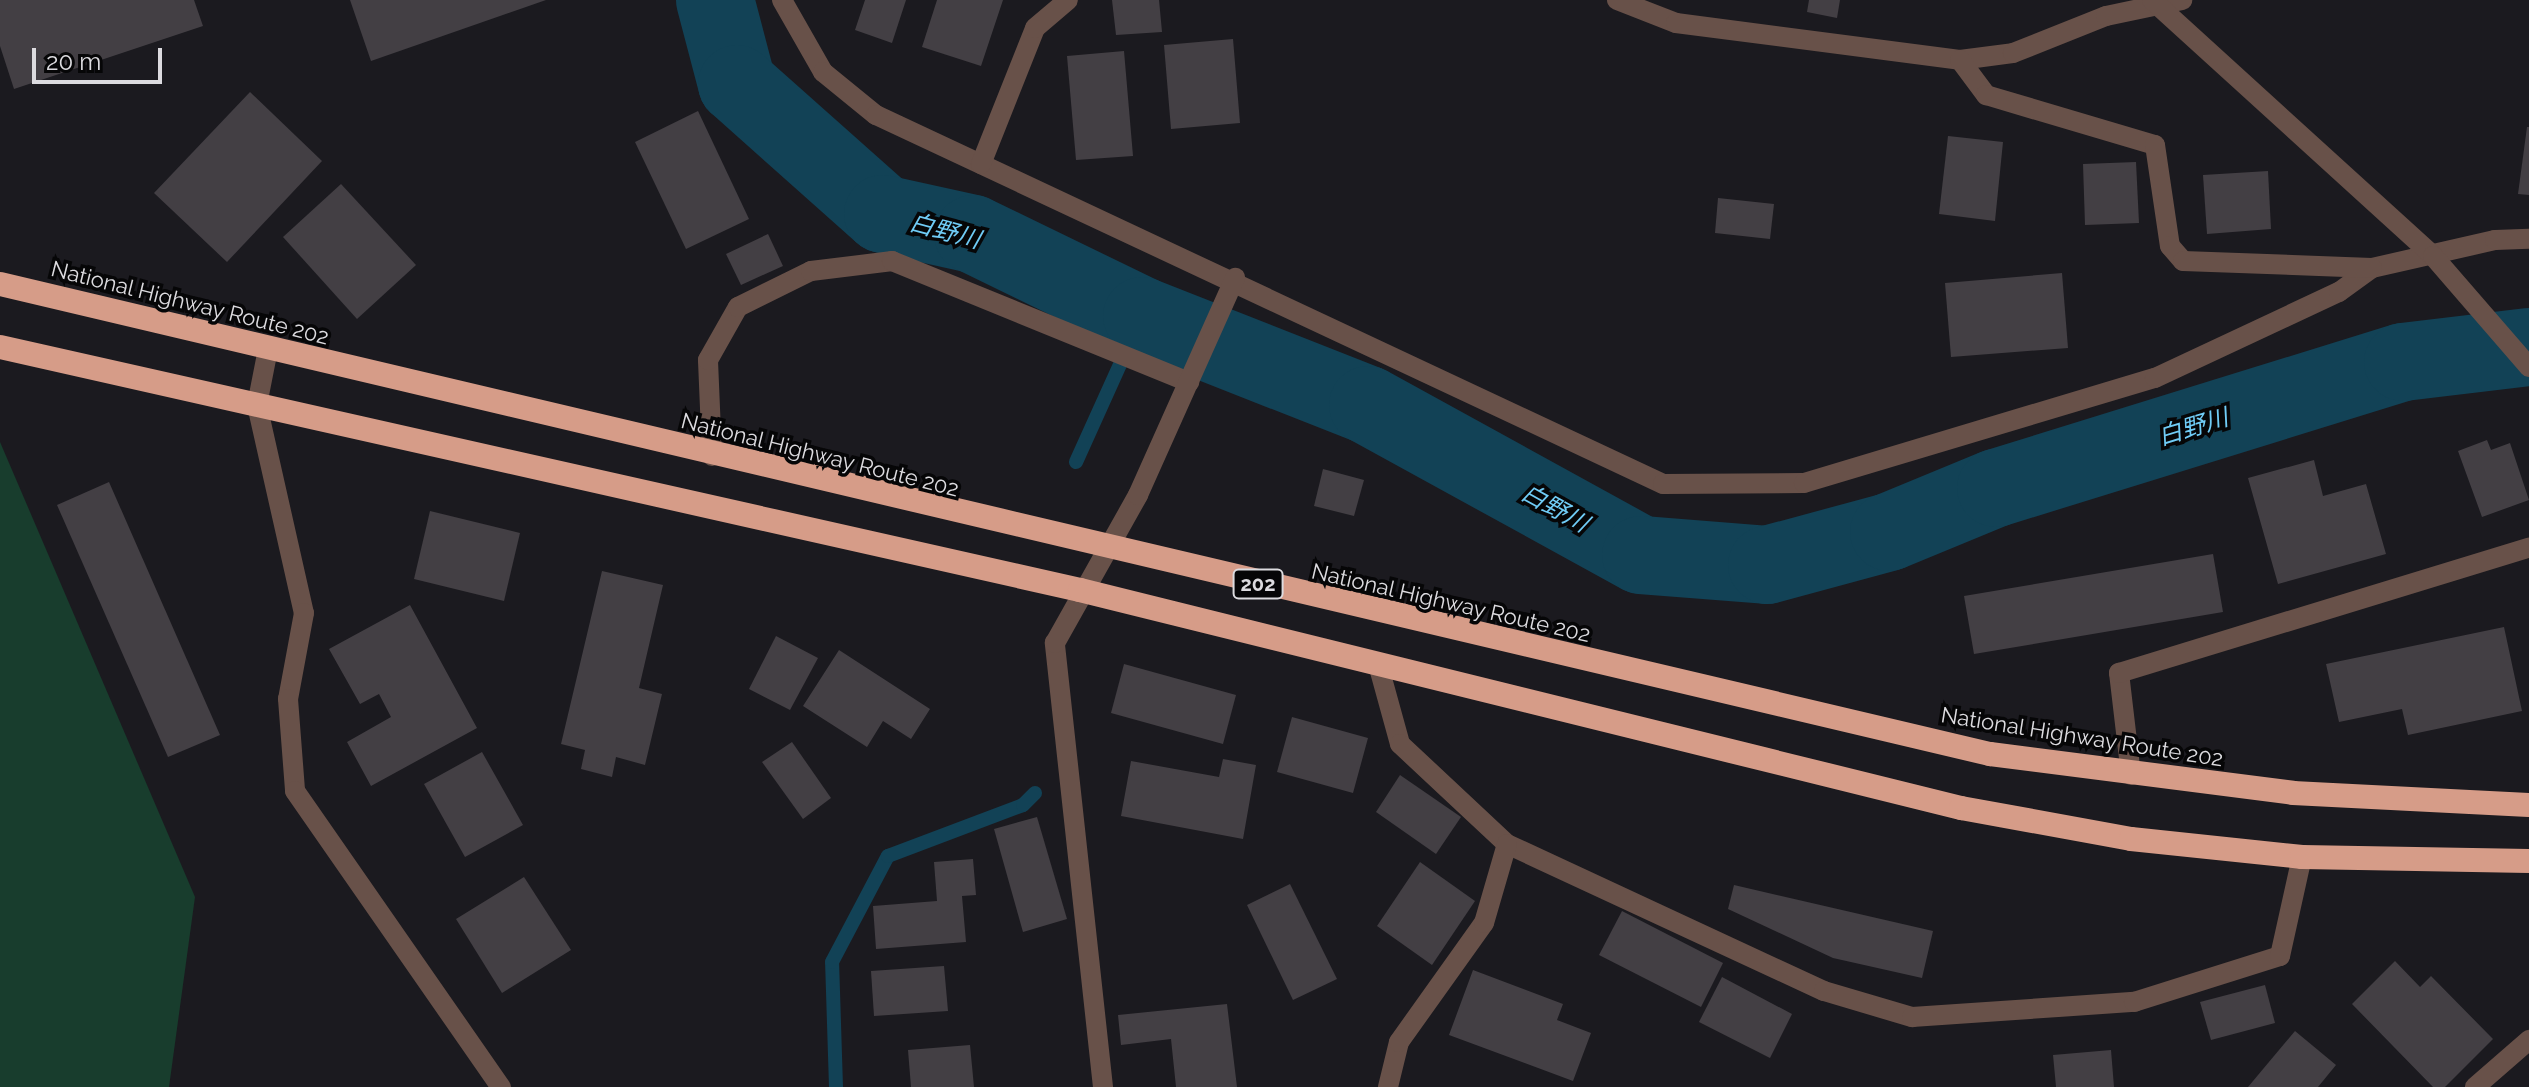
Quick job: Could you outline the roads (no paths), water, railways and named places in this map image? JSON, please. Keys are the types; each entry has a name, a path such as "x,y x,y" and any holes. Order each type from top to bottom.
{"highway":[{"name":"National Highway Route 202","path":"0,284 1798,714 2131,775 2293,793 2529,805"},
{"name":"202","path":"0,347 1080,590 1961,808 2131,839 2302,857 2529,861"}],"street":[{"path":"782,0 823,72 876,115 1235,278 1663,484 1804,483 2155,378 2339,292 2372,268"},
{"path":"981,164 1035,28 1068,0"},
{"path":"1617,0 1676,23 1960,60 2013,53 2106,16 2154,3 2182,0"},
{"path":"2154,3 2433,256 2529,367"},
{"path":"1960,60 1986,95 2155,145 2170,246 2183,261 2372,268 2529,239"},
{"path":"712,456 708,360 738,307 811,271 892,261 1189,382"},
{"path":"1103,1087 1055,643 1080,590 1109,551 1235,278"},
{"path":"268,349 257,405 304,613 288,699 295,791 501,1087"},
{"path":"2131,775 2119,673 2529,548"},
{"path":"1378,664 1400,744 1507,844 1824,991 1912,1017 2134,1002 2280,956 2302,857"},
{"path":"1388,1087 1399,1042 1484,923 1507,844"},
{"path":"2475,1087 2529,1040"}],"waterway":[{"name":"白野川","path":"715,0 737,84 883,214 973,234 1142,316 1368,405 1641,555 1767,565 1889,532 1996,488 2403,362 2529,347"},
{"path":"1076,462 1142,316"},
{"path":"836,1087 832,962 888,856 1023,805 1035,793"}]}
